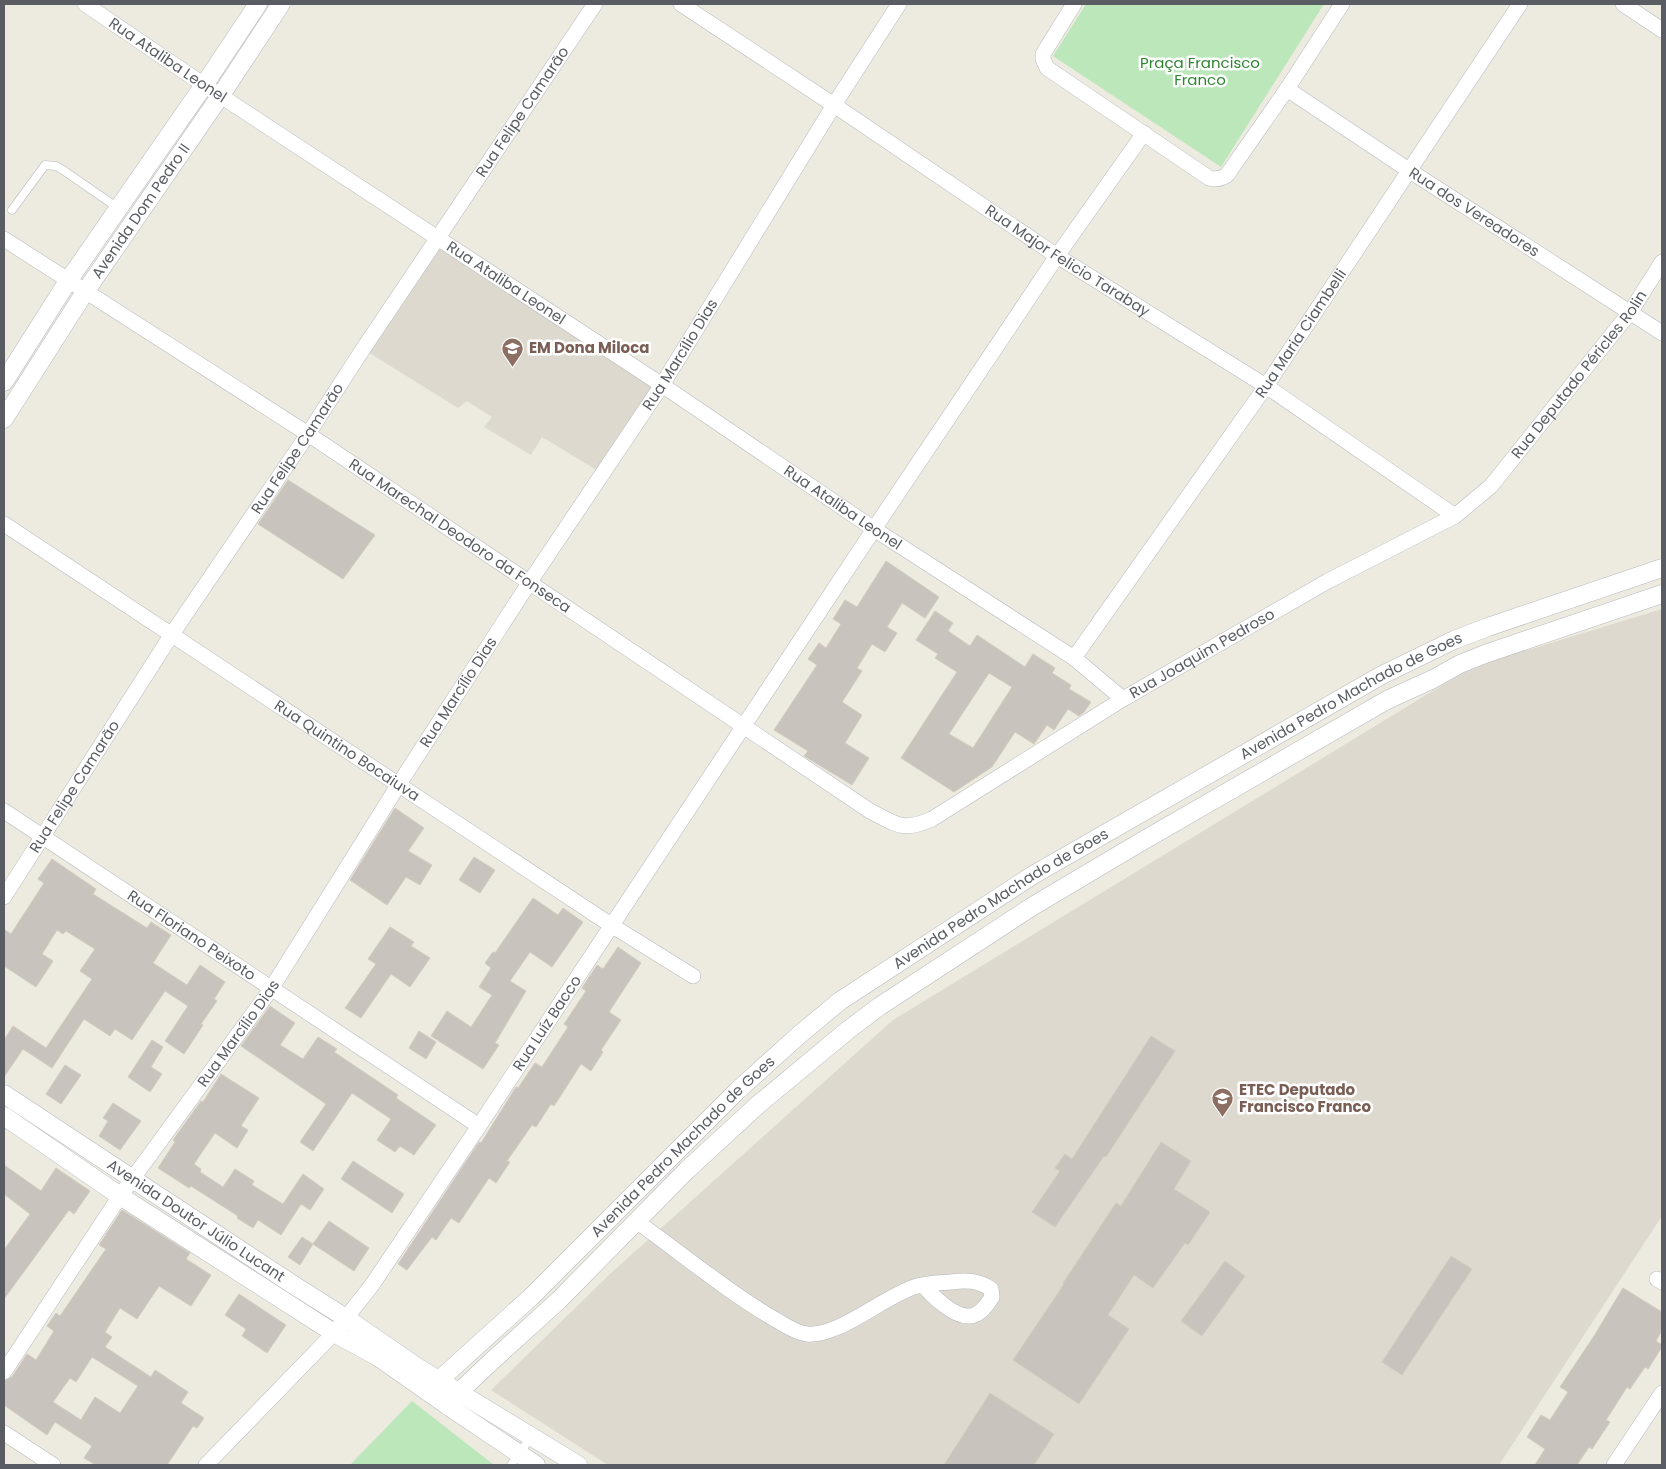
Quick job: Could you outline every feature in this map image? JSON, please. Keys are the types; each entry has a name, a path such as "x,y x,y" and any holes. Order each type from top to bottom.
{"street":[{"name":"Rua Ataliba Leonel","path":"85,4 204,85 662,385 874,529 1074,658 1123,699"},
{"name":"Avenida Dom Pedro II","path":"4,382 68,281 258,4"},
{"name":"Avenida Dom Pedro II","path":"4,420 85,292 221,95 281,4"},
{"name":"Rua Felipe Camarão","path":"4,897 172,634 596,4"},
{"name":"Rua Major Felicio Tarabay","path":"681,4 1057,256 1266,386 1456,516"},
{"name":"Rua Marcílio Dias","path":"4,1372 120,1196 271,989 529,583 662,385 834,105 899,4"},
{"path":"1074,4 1043,54 1047,68 1208,178 1222,179 1227,175 1286,89 1342,4"},
{"name":"Rua Maria Ciambelli","path":"1074,658 1266,386 1520,4"},
{"path":"1623,4 1662,30"},
{"name":"Rua dos Vereadores","path":"1286,89 1410,171 1631,311 1662,333"},
{"name":"Rua Luíz Bacco","path":"206,1465 334,1333 372,1285 874,529 1057,256 1144,133"},
{"name":"Rua Marechal Deodoro da Fonseca","path":"4,239 308,434 870,811 895,824 906,827 916,826"},
{"name":"Rua Deputado Péricles Rolin","path":"1491,486 1631,311 1662,262"},
{"name":"Rua Joaquim Pedroso","path":"916,826 932,819 1123,699 1328,581 1456,516 1491,486"},
{"name":"Rua Quintino Bocaiuva","path":"4,524 611,925 693,976"},
{"name":"Avenida Pedro Machado de Goes","path":"433,1385 544,1284 737,1091 840,1001 870,981 1033,875 1382,675 1454,640 1488,627 1662,568"},
{"name":"Avenida Pedro Machado de Goes","path":"453,1400 560,1300 636,1221 760,1102 841,1035 880,1006 1033,906 1155,833 1387,700 1433,679 1460,664 1485,654 1662,594"},
{"name":"Rua Floriano Peixoto","path":"4,811 479,1126"},
{"name":"Avenida Doutor Júlio Lucant","path":"4,1094 346,1318 383,1352"},
{"name":"Avenida Doutor Júlio Lucant","path":"4,1116 120,1196 334,1333 383,1352"},
{"path":"636,1221 758,1310 805,1334 822,1333 845,1323 882,1302 923,1285"},
{"path":"383,1352 453,1400 515,1460 536,1465"},
{"path":"1614,1465 1662,1393"},
{"path":"453,1400 496,1414 578,1465"},
{"path":"4,1433 53,1465"}],"lane":[{"path":"12,210 45,166 56,166 64,170 118,208"},
{"path":"515,1460 531,1437"}],"shaded area":[{"name":"EM Dona Miloca","path":"439,245 662,385 603,474 542,437 531,455 484,427 492,417 467,401 458,408 363,349"},
{"name":"ETEC Deputado Francisco Franco","path":"1662,609 1662,1216 1499,1465 608,1465 491,1390 610,1274 893,1020 1472,667"}],"green space":[{"name":"Praça Francisco Franco","path":"1086,4 1324,4 1221,167 1053,56"},
{"path":"412,1401 494,1465 350,1465"}],"building":[{"path":"288,480 375,535 343,579 258,524"},
{"path":"886,561 939,597 925,618 902,603 887,627 897,633 885,652 872,644 857,668 862,671 842,702 862,715 845,743 869,758 852,785 804,756 808,751 774,730 817,665 808,659 819,643 826,648 841,624 833,619 845,600 857,607"},
{"path":"935,611 953,623 948,631 970,646 977,635 1025,667 1033,654 1055,668 1052,673 1071,685 1069,689 1091,702 1079,716 1068,709 1054,730 1047,725 1034,744 1015,732 992,767 954,792 901,758 957,672 935,658 938,654 916,640","holes":["989,673 1012,687 973,748 949,734"]},
{"path":"395,808 424,828 408,851 432,865 420,885 406,877 387,905 350,880"},
{"path":"474,857 495,870 480,893 459,880"},
{"path":"52,859 96,889 93,894 147,928 151,922 171,935 153,963 187,985 200,965 225,982 214,999 217,1001 184,1054 165,1041 188,1006 165,991 132,1040 115,1029 110,1036 84,1019 52,1068 23,1049 4,1077 4,1040 13,1026 46,1048 92,979 80,971 95,949 66,931 63,934 57,930 42,954 53,961 36,987 4,966 4,929 11,934 44,883 38,879"},
{"path":"533,898 558,915 563,908 583,922 552,967 530,952 510,981 526,991 495,1043 499,1045 483,1069 431,1036 447,1011 471,1027 492,995 479,987 491,968 485,963 493,952 495,953"},
{"path":"390,927 414,942 411,946 430,958 410,987 391,974 361,1018 345,1008 376,964 368,959"},
{"path":"618,947 641,963 609,1012 621,1020 601,1050 603,1052 591,1071 581,1064 554,1106 551,1104 536,1127 532,1125 507,1161 510,1162 496,1183 489,1178 459,1223 451,1218 436,1240 432,1237 407,1270 398,1264 479,1142 481,1143 516,1087 518,1088 535,1063 542,1067 568,1027 564,1024 586,991 582,988 597,965 603,969"},
{"path":"270,1006 295,1023 280,1045 303,1059 318,1037 337,1049 334,1052 398,1095 396,1098 436,1125 414,1155 400,1146 395,1152 377,1140 391,1119 352,1093 313,1151 300,1142 326,1104 241,1046"},
{"path":"419,1031 436,1042 426,1059 409,1048"},
{"path":"1151,1036 1175,1051 1106,1157 1104,1156 1055,1227 1032,1212 1060,1171 1055,1168 1065,1154 1072,1159"},
{"path":"152,1040 163,1047 151,1067 162,1074 150,1092 128,1077"},
{"path":"65,1065 81,1075 61,1104 46,1094"},
{"path":"221,1074 259,1098 241,1126 248,1130 237,1148 215,1133 194,1164 201,1169 200,1172 223,1187 235,1169 254,1181 252,1185 283,1204 303,1174 324,1189 310,1210 301,1204 281,1235 258,1220 253,1228 237,1218 238,1216 191,1186 189,1188 158,1168 175,1142 173,1140 201,1101 203,1102"},
{"path":"113,1103 141,1121 120,1150 99,1136 108,1121 103,1118"},
{"path":"1161,1142 1191,1161 1174,1189 1210,1212 1188,1245 1185,1243 1153,1288 1134,1275 1108,1315 1129,1329 1079,1404 1013,1360 1116,1203 1121,1206"},
{"path":"353,1161 404,1194 392,1213 341,1179"},
{"path":"4,1165 41,1191 56,1168 90,1191 74,1214 69,1210 4,1299 4,1250 30,1214 4,1194"},
{"path":"122,1210 190,1253 186,1259 211,1275 191,1306 159,1286 137,1319 120,1308 105,1332 112,1337 105,1347 151,1377 155,1370 188,1392 181,1403 204,1418 197,1428 193,1426 167,1465 96,1465 84,1458 92,1446 55,1422 47,1435 4,1405 4,1381 12,1377 27,1354 36,1360 54,1331 47,1326 56,1313 60,1316 106,1249 99,1245","holes":["92,1357 138,1386 120,1413 95,1397 81,1420 53,1402 70,1378 76,1382"]},
{"path":"329,1221 369,1248 354,1271 313,1244"},
{"path":"302,1237 313,1244 300,1265 288,1257"},
{"path":"1451,1256 1472,1269 1402,1375 1382,1362"},
{"path":"1225,1261 1245,1276 1202,1336 1181,1321"},
{"path":"1623,1288 1662,1312 1662,1330 1656,1341 1662,1347 1648,1369 1645,1367 1630,1389 1627,1387 1606,1420 1610,1422 1592,1449 1589,1447 1577,1465 1535,1465 1545,1449 1527,1437 1541,1415 1550,1420 1568,1392 1560,1387"},
{"path":"239,1294 286,1325 267,1353 242,1336 246,1329 225,1315"},
{"path":"990,1393 1054,1434 1034,1465 944,1465"}],"place":[{"name":"EM Dona Miloca","path":"513,367"},
{"name":"ETEC Deputado Francisco Franco","path":"1223,1118"}]}
